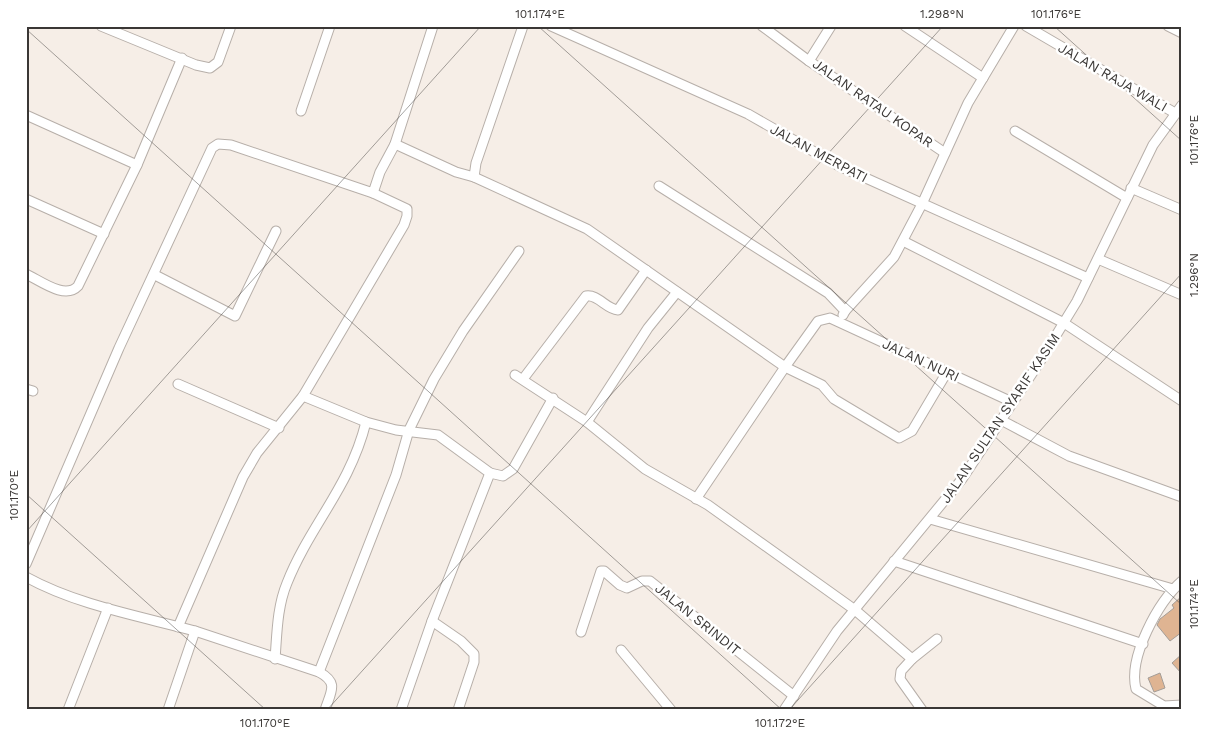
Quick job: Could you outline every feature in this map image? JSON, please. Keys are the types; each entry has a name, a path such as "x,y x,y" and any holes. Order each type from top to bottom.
{"street":[{"path":"101,26 210,68 218,62 230,26"},
{"path":"301,111 330,26"},
{"path":"373,193 380,172 395,144 434,26"},
{"path":"474,177 476,162 523,26"},
{"name":"JALAN MERPATI","path":"551,26 736,109 839,166 922,204 983,229 1088,278"},
{"path":"762,26 808,61"},
{"name":"JALAN RATAU KOPAR","path":"831,26 808,61 945,152"},
{"path":"905,26 983,78"},
{"path":"696,499 785,366 818,321 834,319 845,311 886,268 903,241 922,204 968,103 1014,26"},
{"name":"JALAN RAJA WALI","path":"1026,26 1175,113"},
{"path":"1168,26 1182,33"},
{"path":"26,274 65,292 73,291 104,234 137,164 182,58"},
{"name":"JALAN SULTAN SYARIF KASIM","path":"784,710 807,673 855,610 962,479 1001,420 1064,323 1153,145 1182,105"},
{"path":"26,114 137,164"},
{"path":"1015,131 1127,198"},
{"path":"26,564 119,348 207,156 218,144 231,145 373,193 406,209 407,216 404,226 303,396 257,453 242,477 178,627"},
{"path":"395,144 456,172 474,177 587,229 785,366 822,385 834,399 899,438 912,431 947,372"},
{"path":"659,186 828,293 845,311"},
{"path":"1131,188 1182,210"},
{"path":"26,199 104,234"},
{"path":"154,275 235,316 276,231"},
{"path":"903,241 1064,323 1182,401"},
{"path":"319,672 396,475 409,430 434,380 463,331 519,251"},
{"path":"1098,258 1182,296"},
{"path":"646,270 618,310 612,309 592,295 586,296 519,377 587,422 645,469 696,499 855,610 912,659"},
{"path":"587,422 648,328 677,292"},
{"name":"JALAN NURI","path":"834,319 1012,402"},
{"path":"178,384 279,428"},
{"path":"303,396 366,422 396,430 409,430 438,435 490,473 504,476 513,469 553,398"},
{"path":"1001,420 1069,456 1182,497"},
{"path":"275,659 279,608 286,584 351,470 366,422"},
{"path":"401,710 432,621 490,473"},
{"path":"930,519 1173,589"},
{"path":"894,561 1143,644"},
{"name":"JALAN SRINDIT","path":"581,632 601,572 604,571 620,585 627,588 642,581 650,581 794,696"},
{"path":"26,577 50,589 108,608 195,631 319,672 330,678 332,683 326,710"},
{"path":"1182,581 1173,589 1153,619 1136,661 1134,679 1136,689 1164,708 1182,704"},
{"path":"68,710 108,608"},
{"path":"432,621 461,641 474,654 474,662 458,710"},
{"path":"168,710 195,631"},
{"path":"922,710 900,679 901,671 912,659 937,639"},
{"path":"621,650 671,710"}],"building":[{"path":"1182,596 1182,632 1170,641 1157,625 1160,619 1174,608 1172,605"},
{"path":"1182,654 1182,674 1172,663"},
{"path":"1160,673 1165,688 1154,692 1148,678"}]}
